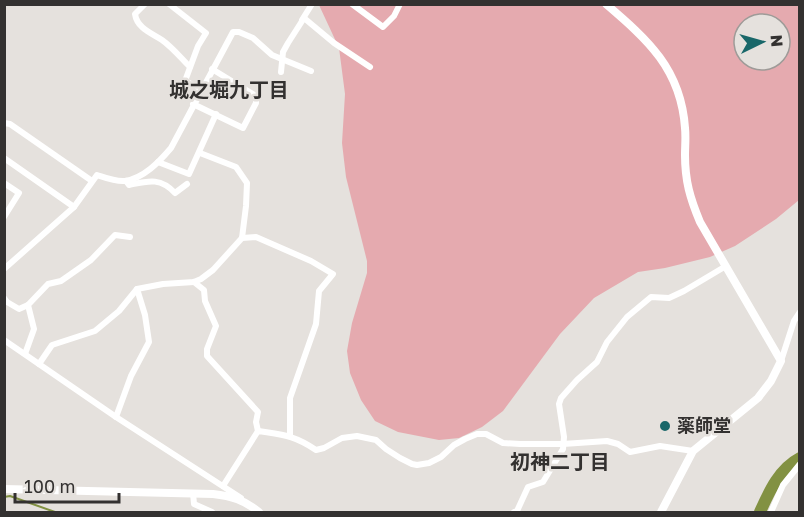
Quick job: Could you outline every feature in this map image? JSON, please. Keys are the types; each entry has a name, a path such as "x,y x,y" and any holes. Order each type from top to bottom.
{"main road":[{"path":"4,489 193,493 231,496 249,504 260,513"}],"street":[{"path":"145,4 135,14 139,25 162,40 190,67"},
{"path":"169,4 206,33 198,46 184,81 201,89"},
{"path":"304,18 302,22 312,4"},
{"path":"352,4 384,27 394,16 400,4"},
{"path":"606,4 654,48 676,86 683,106 686,129 686,178 691,200 700,222 781,361"},
{"path":"281,72 283,52 304,18"},
{"path":"304,18 334,43 370,67"},
{"path":"5,268 74,207 97,175 126,181 144,173 158,162 171,148 233,32 253,38 267,52 311,71"},
{"path":"193,105 243,128 256,103 256,96 212,69"},
{"path":"158,162 189,174 216,114"},
{"path":"4,123 10,124 92,181"},
{"path":"39,364 52,345 94,331 119,311 137,289 194,282 213,270 242,238 247,183 236,167 200,153"},
{"path":"4,158 74,207"},
{"path":"126,181 129,185 150,181 167,184 175,193 187,184"},
{"path":"4,183 20,193 4,217"},
{"path":"4,298 19,309 28,305 48,284 61,281 91,260 115,235 130,237"},
{"path":"242,238 256,237 312,261 333,274 319,291 316,324 290,398 290,436"},
{"path":"514,513 528,487 543,482 562,449 564,437 559,404 561,398 597,362 607,342 627,317 651,297 669,298 726,266"},
{"path":"194,282 204,290 204,301 216,326 207,349 207,356 258,412 256,422 258,431 223,486"},
{"path":"116,417 131,376 149,342 146,315 137,289"},
{"path":"25,354 34,328 28,305"},
{"path":"661,513 693,451 758,398 771,381 781,361 794,321 800,312"},
{"path":"4,340 249,504"},
{"path":"258,431 290,436 316,450 342,438 357,436 376,440 400,458 417,465 429,463 441,457 454,445 477,434 486,434 503,443 563,444 607,441 618,444 630,452 660,446 693,451"},
{"path":"771,513 783,485 800,464"},
{"path":"193,493 194,504 212,513"}],"shaded area":[{"path":"319,5 799,5 799,200 776,219 735,246 710,257 638,272 594,298 560,334 503,411 482,427 459,438 439,440 398,432 375,421 361,400 350,373 347,351 352,323 367,273 367,261 346,177 342,143 345,94 339,48"}],"waterway":[{"path":"760,512 780,475 800,458"},
{"path":"4,497 10,496 55,512"}],"place":[{"name":"薬師堂","path":"665,426"}],"district":[{"name":"城之堀九丁目","path":"229,90"},
{"name":"初神二丁目","path":"560,462"}]}
